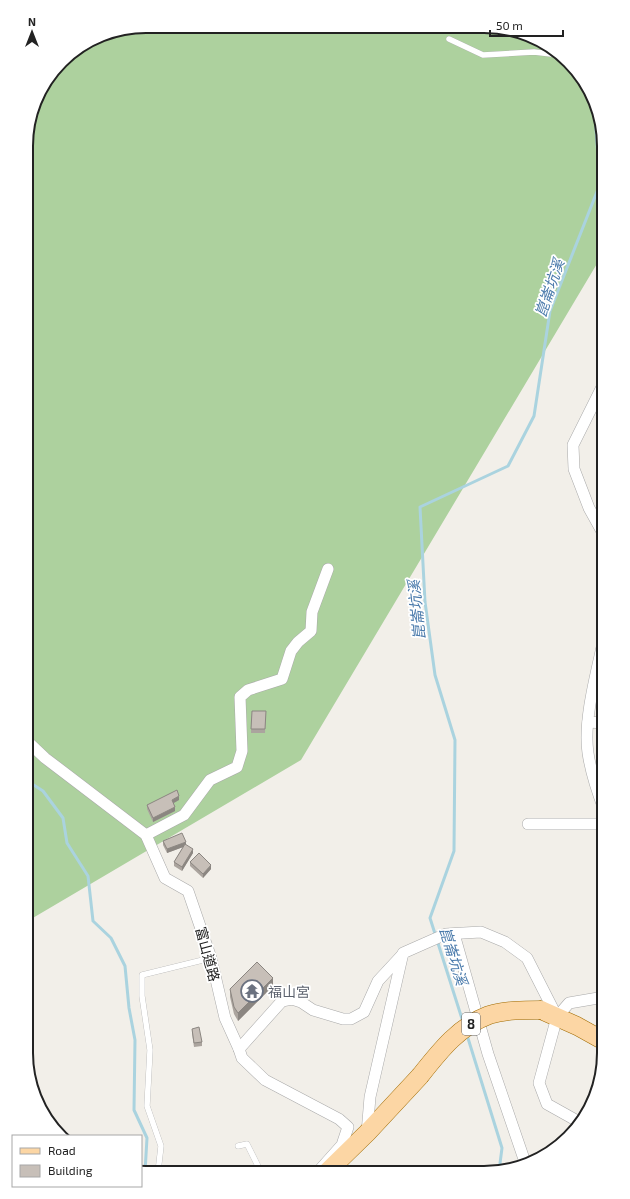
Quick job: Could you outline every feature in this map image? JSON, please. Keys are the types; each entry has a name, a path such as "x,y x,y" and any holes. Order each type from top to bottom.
{"main road":[{"name":"8","path":"332,1166 367,1133 420,1076 449,1041 472,1023 489,1015 516,1010 549,1013 597,1037"}],"street":[{"path":"597,397 573,444 574,468 589,508 597,522"},
{"path":"146,835 184,815 210,780 237,767 242,751 240,697 248,690 282,679 291,651 298,642 311,631 312,612 328,569"},
{"path":"597,675 588,722 588,752 597,792"},
{"path":"588,722 597,723"},
{"name":"富山道路","path":"33,747 45,758 146,835 165,878 188,892 211,958 226,1018 242,1058 265,1080 339,1119 348,1127 342,1145 323,1166"},
{"path":"528,824 597,824"},
{"path":"239,1049 282,1001 292,999 301,1002 313,1010 343,1019 351,1019 364,1012 378,981 403,953 446,934 481,932 504,942 527,958 549,1013 539,1083 547,1104 575,1120"},
{"path":"454,934 488,1054 524,1158"},
{"path":"367,1133 370,1097 403,953"},
{"path":"549,1013 569,1002 597,998"}],"lane":[{"path":"448,39 482,55 534,52 549,54"},
{"path":"159,1166 161,1146 147,1106 150,1050 142,996 142,975 211,958"},
{"path":"238,1146 247,1144 258,1166"}],"green space":[{"path":"146,33 484,33 506,35 520,39 547,52 569,71 578,83 591,110 595,124 597,146 597,264 301,760 33,918 33,146 34,131 39,110 48,89 61,71 71,61 89,48 124,35"}],"building":[{"path":"252,711 266,711 265,729 251,729"},
{"path":"177,790 179,796 172,800 175,807 153,818 147,805"},
{"path":"182,833 186,842 167,849 163,841"},
{"path":"185,844 193,849 182,867 174,862"},
{"path":"199,853 211,865 203,874 190,862"},
{"name":"福山宮","path":"257,962 273,978 238,1013 234,1007 230,989"},
{"path":"199,1027 202,1042 194,1043 192,1029"}],"waterway":[{"name":"崑崙坑溪","path":"463,1022 430,918 454,851 455,740 435,675 425,602 420,507 508,466 534,416 550,311 597,192"},
{"path":"33,785 43,791 63,818 67,843 88,876 93,921 111,938 125,966 129,1008 135,1040 134,1110 147,1138 145,1166"},
{"name":"崑崙坑溪","path":"467,1035 502,1148 500,1165"}],"place":[{"name":"福山宮","path":"252,991"}]}
